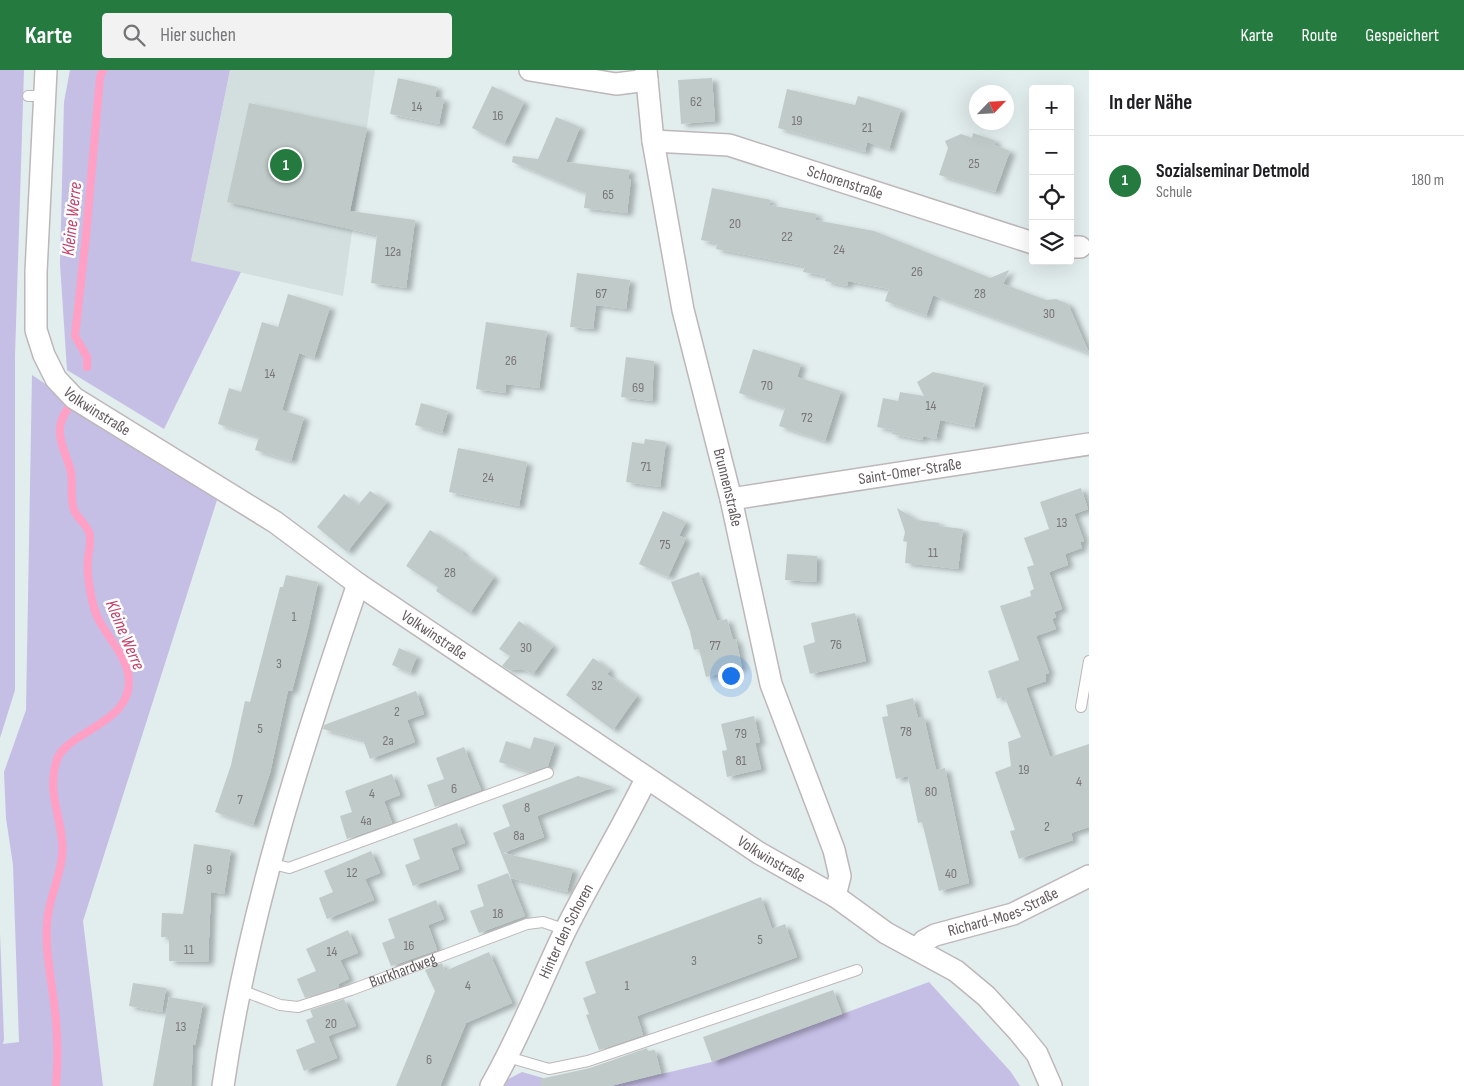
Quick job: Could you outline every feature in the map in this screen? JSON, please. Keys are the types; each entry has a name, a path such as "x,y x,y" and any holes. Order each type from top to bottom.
{"street":[{"name":"Volkwinstraße","path":"46,70 37,96 36,330 44,355 56,379 74,398 275,522 358,584 759,853 835,896 886,933 956,971 986,996 1019,1032 1037,1054 1051,1086"},
{"path":"530,70 616,84 646,75"},
{"name":"Brunnenstraße","path":"646,75 653,141 683,310 731,499 771,684 834,850 840,876 835,896"},
{"name":"Schorenstraße","path":"653,141 729,145 1029,242"},
{"name":"Saint-Omer-Straße","path":"731,499 1089,444"},
{"path":"223,1086 230,1038 269,863 358,584"},
{"name":"Hinter den Schoren","path":"491,1086 508,1057 566,930 611,849 646,779"},
{"name":"Richard-Moes-Straße","path":"917,949 924,941 948,930 1013,914 1089,876"}],"lane":[{"path":"1081,707 1089,661"},
{"path":"269,863 289,868 548,773"},
{"name":"Burkhardweg","path":"241,990 280,1005 298,1007 350,990 527,924 543,922 566,930"},
{"path":"508,1057 549,1068 578,1063 660,1038 857,970"}],"shaded area":[{"path":"0,70 24,70 15,356 15,690 0,738"},
{"path":"70,70 230,70 191,261 241,272 164,429 67,370 60,264 64,102"},
{"path":"230,70 375,70 343,296 191,261"},
{"path":"32,375 217,500 83,921 103,1086 0,1086 0,933 3,1044 19,1042 13,865 6,818 4,772 26,710"},
{"path":"929,982 1011,1072 1020,1086 611,1086 712,1062"},
{"path":"522,1072 543,1078 545,1086 501,1086 503,1082"}],"building":[{"path":"398,78 437,87 435,97 444,99 439,124 390,114"},
{"path":"712,78 715,121 681,124 678,80"},
{"path":"492,86 524,102 504,144 472,128"},
{"path":"787,89 855,105 858,96 901,109 889,149 867,142 865,152 778,128"},
{"path":"249,103 367,128 350,211 415,220 406,288 371,283 377,235 227,202"},
{"path":"556,117 580,127 566,162 630,170 628,179 631,179 627,213 584,208 586,193 512,162 513,156 538,159"},
{"path":"973,133 996,141 994,145 1010,151 995,192 939,175 948,148 945,141 961,134 972,138"},
{"path":"712,188 771,200 769,205 817,214 815,220 874,231 990,278 1009,270 1003,284 1046,300 1056,299 1068,304 1089,353 933,295 926,316 885,301 889,289 848,281 847,286 825,281 826,276 803,272 805,266 716,249 717,243 701,240"},
{"path":"577,273 630,280 626,309 596,305 593,329 570,327"},
{"path":"288,294 330,307 314,358 299,353 282,410 304,417 291,461 255,450 259,437 218,424 229,388 241,392 262,322 278,327"},
{"path":"486,322 547,331 539,388 506,384 505,393 476,389"},
{"path":"753,349 801,364 797,377 841,391 825,441 779,426 785,408 739,393"},
{"path":"626,357 654,361 652,401 621,397"},
{"path":"933,372 984,383 974,427 940,420 936,439 923,436 922,440 892,434 893,430 877,427 883,398 898,401 900,392 924,396 917,382"},
{"path":"421,403 448,411 442,433 415,425"},
{"path":"645,439 666,442 660,487 626,482 632,442 644,444"},
{"path":"458,448 527,462 519,506 449,492"},
{"path":"1081,488 1088,509 1074,514 1084,541 1080,542 1082,548 1065,554 1068,565 1049,572 1062,609 1054,612 1056,617 1052,619 1056,629 1036,636 1049,673 1046,674 1046,681 1026,688 1050,757 1089,744 1089,827 1071,833 1073,840 1019,859 1010,831 1015,830 995,772 1011,766 1008,742 1021,737 1004,696 997,699 988,671 1019,660 1000,606 1031,596 1030,591 1034,589 1027,567 1034,565 1024,538 1049,529 1040,502"},
{"path":"370,491 387,502 347,552 317,527 344,494 358,505"},
{"path":"897,508 917,520 940,523 939,526 963,529 958,569 905,563 907,542 903,541 905,532"},
{"path":"663,511 686,522 679,536 686,538 668,577 639,564"},
{"path":"430,530 463,552 462,554 494,577 470,613 436,591 438,587 406,566"},
{"path":"787,554 817,556 816,582 785,580"},
{"path":"699,572 717,621 727,619 733,640 736,639 742,668 706,677 699,649 694,650 690,631 671,582"},
{"path":"286,575 318,582 292,691 288,690 270,773 253,825 215,812 231,765 245,701 250,702 280,587 283,587"},
{"path":"855,613 866,661 810,674 803,646 815,642 811,623"},
{"path":"519,621 553,646 533,674 522,669 509,670 502,666 510,656 499,649"},
{"path":"399,648 417,656 410,673 392,665"},
{"path":"593,658 610,670 607,674 637,696 613,730 566,695"},
{"path":"416,691 424,714 407,720 415,742 370,759 363,740 323,729 324,725"},
{"path":"913,698 918,718 924,717 936,770 945,768 969,883 939,891 922,822 918,823 908,776 896,779 882,717 888,716 886,705"},
{"path":"754,716 760,742 755,743 761,769 727,777 722,751 727,750 721,724"},
{"path":"534,737 555,743 548,766 530,772 499,762 506,741 530,749"},
{"path":"464,747 481,790 435,807 427,785 444,779 436,758"},
{"path":"392,774 400,795 384,801 392,823 347,839 340,816 352,812 345,791"},
{"path":"578,776 614,787 537,816 544,837 503,853 573,869 567,892 511,878 493,833 510,826 502,805"},
{"path":"457,823 465,843 451,848 459,869 413,886 405,865 420,859 413,839"},
{"path":"194,844 231,850 224,894 211,892 208,962 169,961 169,937 161,937 162,913 183,914"},
{"path":"371,851 380,873 365,879 374,900 327,919 319,898 333,892 324,871"},
{"path":"508,873 525,916 479,933 470,911 484,906 477,885"},
{"path":"761,897 772,929 785,924 797,957 637,1016 643,1035 599,1050 586,1015 589,1014 583,998 596,993 585,962"},
{"path":"436,900 444,919 428,925 437,950 391,966 382,943 395,938 388,919"},
{"path":"348,930 358,953 340,960 349,979 338,984 339,987 305,998 297,979 316,971 306,949"},
{"path":"489,952 512,1003 466,1023 440,1086 396,1086 435,991 425,970 442,963 445,971"},
{"path":"133,983 166,988 162,1012 129,1006"},
{"path":"833,990 842,1014 712,1062 703,1037"},
{"path":"169,997 203,1003 195,1045 193,1045 191,1086 153,1086"},
{"path":"344,999 356,1026 328,1036 337,1058 304,1071 296,1050 318,1041 315,1042 306,1020 313,1017 310,1010"},
{"path":"647,1048 648,1051 655,1050 661,1073 611,1086 541,1086 540,1079 590,1068"}],"waterway":[{"name":"Kleine Werre","path":"87,367 87,357 75,336 100,77 103,70"},
{"name":"Kleine Werre","path":"56,1086 57,1030 48,957 47,924 50,903 63,850 55,801 54,773 56,762 62,751 112,715 122,704 128,690 126,665 96,614 91,594 88,578 90,535 88,529 74,510 71,472 60,435 61,421 68,408"}],"place":[{"name":"Sozialseminar Detmold","path":"286,165"}]}
